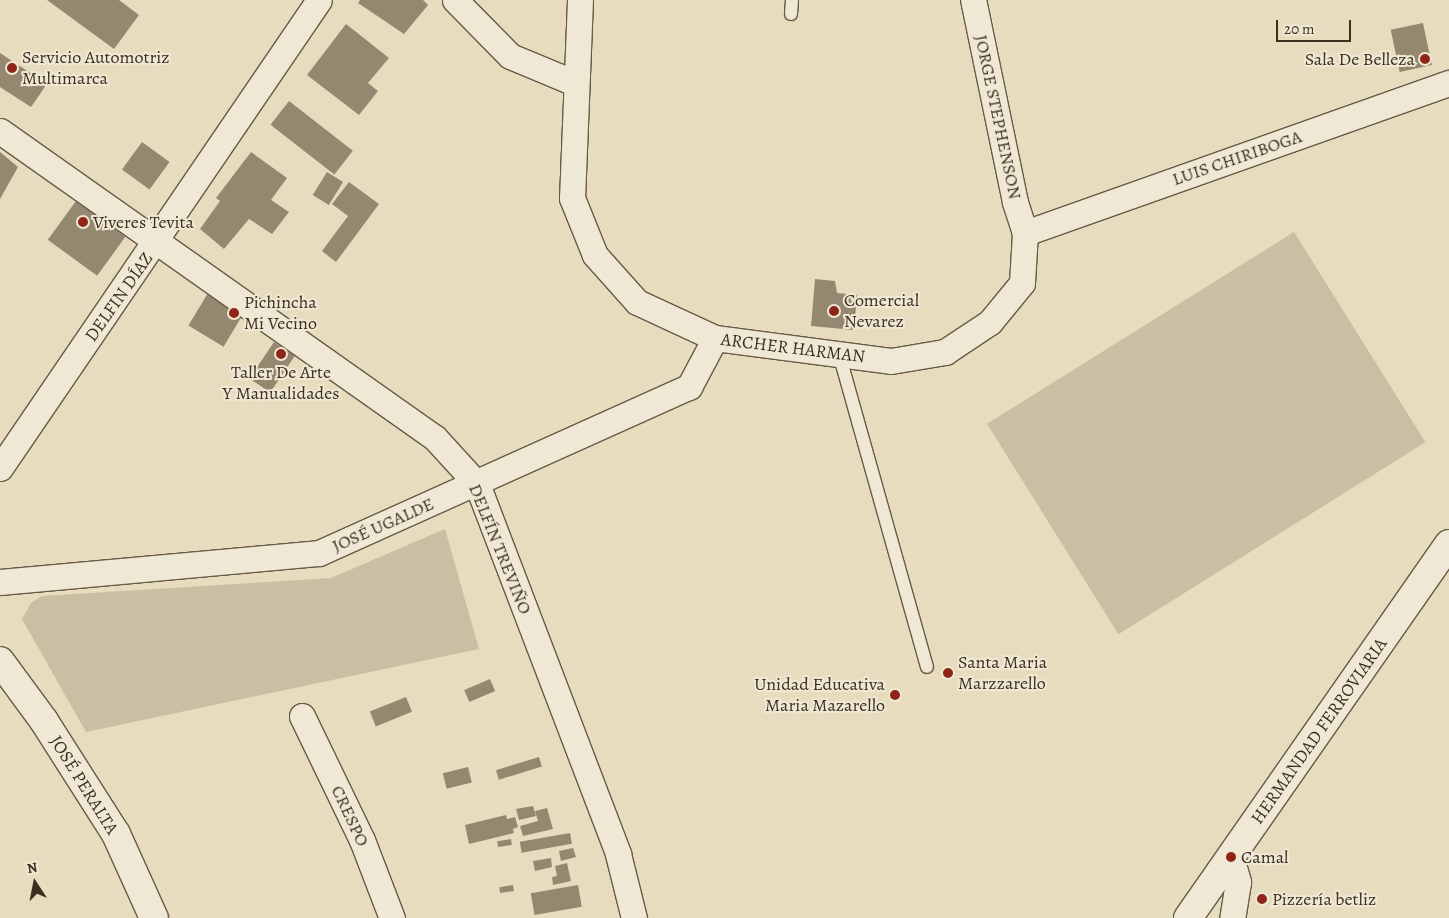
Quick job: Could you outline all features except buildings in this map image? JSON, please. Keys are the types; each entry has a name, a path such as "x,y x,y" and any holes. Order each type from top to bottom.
{"street":[{"name":"DELFIN DÍAZ","path":"0,468 158,241 319,0"},
{"path":"455,0 510,56 575,83"},
{"name":"ARCHER HARMAN","path":"580,0 575,83 572,198 596,255 637,302 715,338 892,360 945,352 990,322 1022,283 1025,233"},
{"name":"JORGE STEPHENSON","path":"973,0 1015,202 1025,233"},
{"name":"LUIS CHIRIBOGA","path":"1025,233 1449,83"},
{"name":"DELFÍN TREVIÑO","path":"0,131 435,438 477,484 618,854 634,918"},
{"name":"JOSÉ UGALDE","path":"0,582 319,553 477,484 690,387 715,338"},
{"name":"HERMANDAD FERROVIARIA","path":"1188,918 1449,544"},
{"name":"JOSÉ PERALTA","path":"0,661 44,721 116,834 154,918"},
{"name":"CRESPO","path":"302,716 362,840 392,918"},
{"path":"1231,857 1238,882 1232,918"}],"lane":[{"path":"791,14 792,0"},
{"path":"839,354 928,667"}],"shaded area":[{"path":"1294,232 1425,442 1118,634 987,424"},
{"path":"445,529 479,649 86,732 22,619 31,603 42,596 331,578"}],"place":[{"name":"Sala De Belleza","path":"1425,59"},
{"name":"Servicio Automotriz Multimarca","path":"12,68"},
{"name":"Viveres Tevita","path":"83,222"},
{"name":"Comercial Nevarez","path":"834,311"},
{"name":"Pichincha Mi Vecino","path":"234,313"},
{"name":"Taller De Arte Y Manualidades","path":"281,354"},
{"name":"Santa Maria Marzzarello","path":"948,673"},
{"name":"Unidad Educativa Maria Mazarello","path":"895,695"},
{"name":"Camal","path":"1231,857"},
{"name":"Pizzería betliz","path":"1262,899"}]}
